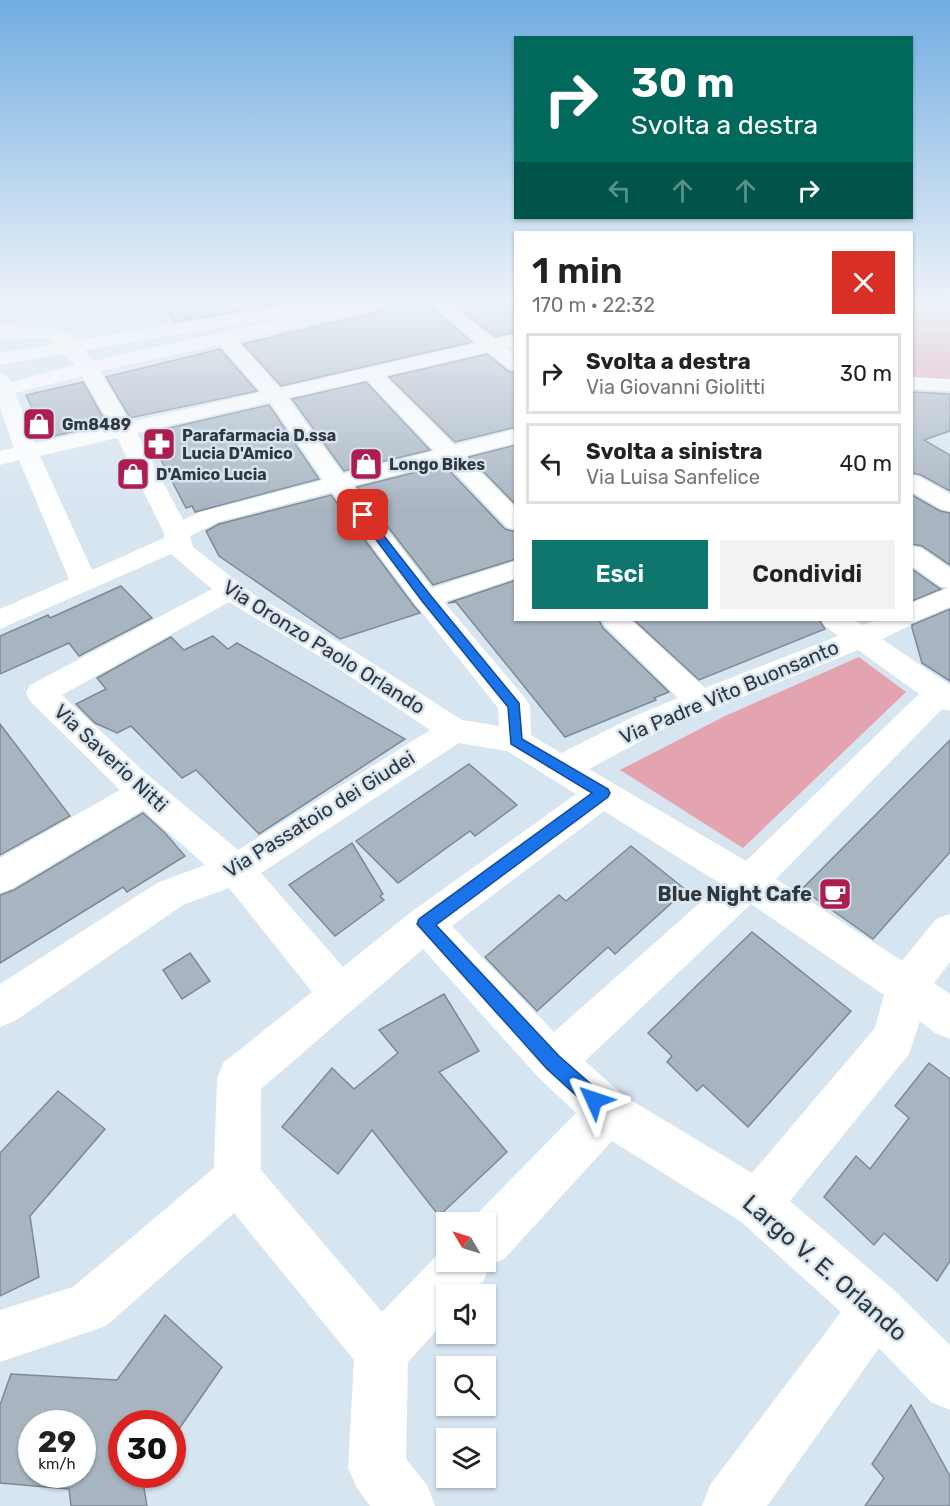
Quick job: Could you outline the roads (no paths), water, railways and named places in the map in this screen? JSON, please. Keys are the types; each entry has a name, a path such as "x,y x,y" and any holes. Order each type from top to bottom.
{"street":[{"path":"78,370 1,387 84,583"},
{"name":"Via Oronzo Paolo Orlando","path":"89,370 124,429 183,552 247,603 334,652 454,730"},
{"path":"253,370 276,396 337,482 426,599 514,706 515,741"},
{"path":"0,458 393,370"},
{"path":"373,375 514,520"},
{"path":"913,383 950,385"},
{"path":"0,620 84,583 177,537 209,517 514,437"},
{"path":"913,483 950,504"},
{"path":"913,555 950,580"},
{"path":"426,599 514,570"},
{"name":"Via Saverio Nitti","path":"230,590 41,693 145,792 236,870 340,995"},
{"path":"913,614 950,596"},
{"path":"616,621 700,701"},
{"path":"553,1062 748,883 945,697 836,621"},
{"name":"Via Padre Vito Buonsanto","path":"561,768 648,723 897,621"},
{"path":"454,730 515,741 748,883 907,987 950,1019"},
{"name":"Via Passatoio dei Giudei","path":"0,1006 170,894 236,870 454,730"},
{"path":"0,877 145,792"},
{"path":"381,1351 237,1179 239,1079 425,924 603,793"},
{"name":"Largo V. E. Orlando","path":"425,924 553,1062 608,1112 758,1204 876,1308 950,1383"},
{"path":"758,1204 894,1039 907,987 950,931"},
{"path":"496,1230 608,1112"},
{"path":"0,1336 88,1308 237,1179"},
{"path":"406,1506 377,1468 381,1351 456,1272"},
{"path":"731,1506 876,1308"}],"place":[{"name":"Gm8489","path":"39,424"},
{"name":"Parafarmacia D.ssa Lucia D'Amico","path":"159,444"},
{"name":"Longo Bikes","path":"366,464"},
{"name":"D'Amico Lucia","path":"133,474"},
{"name":"Blue Night Cafe","path":"835,894"}]}
